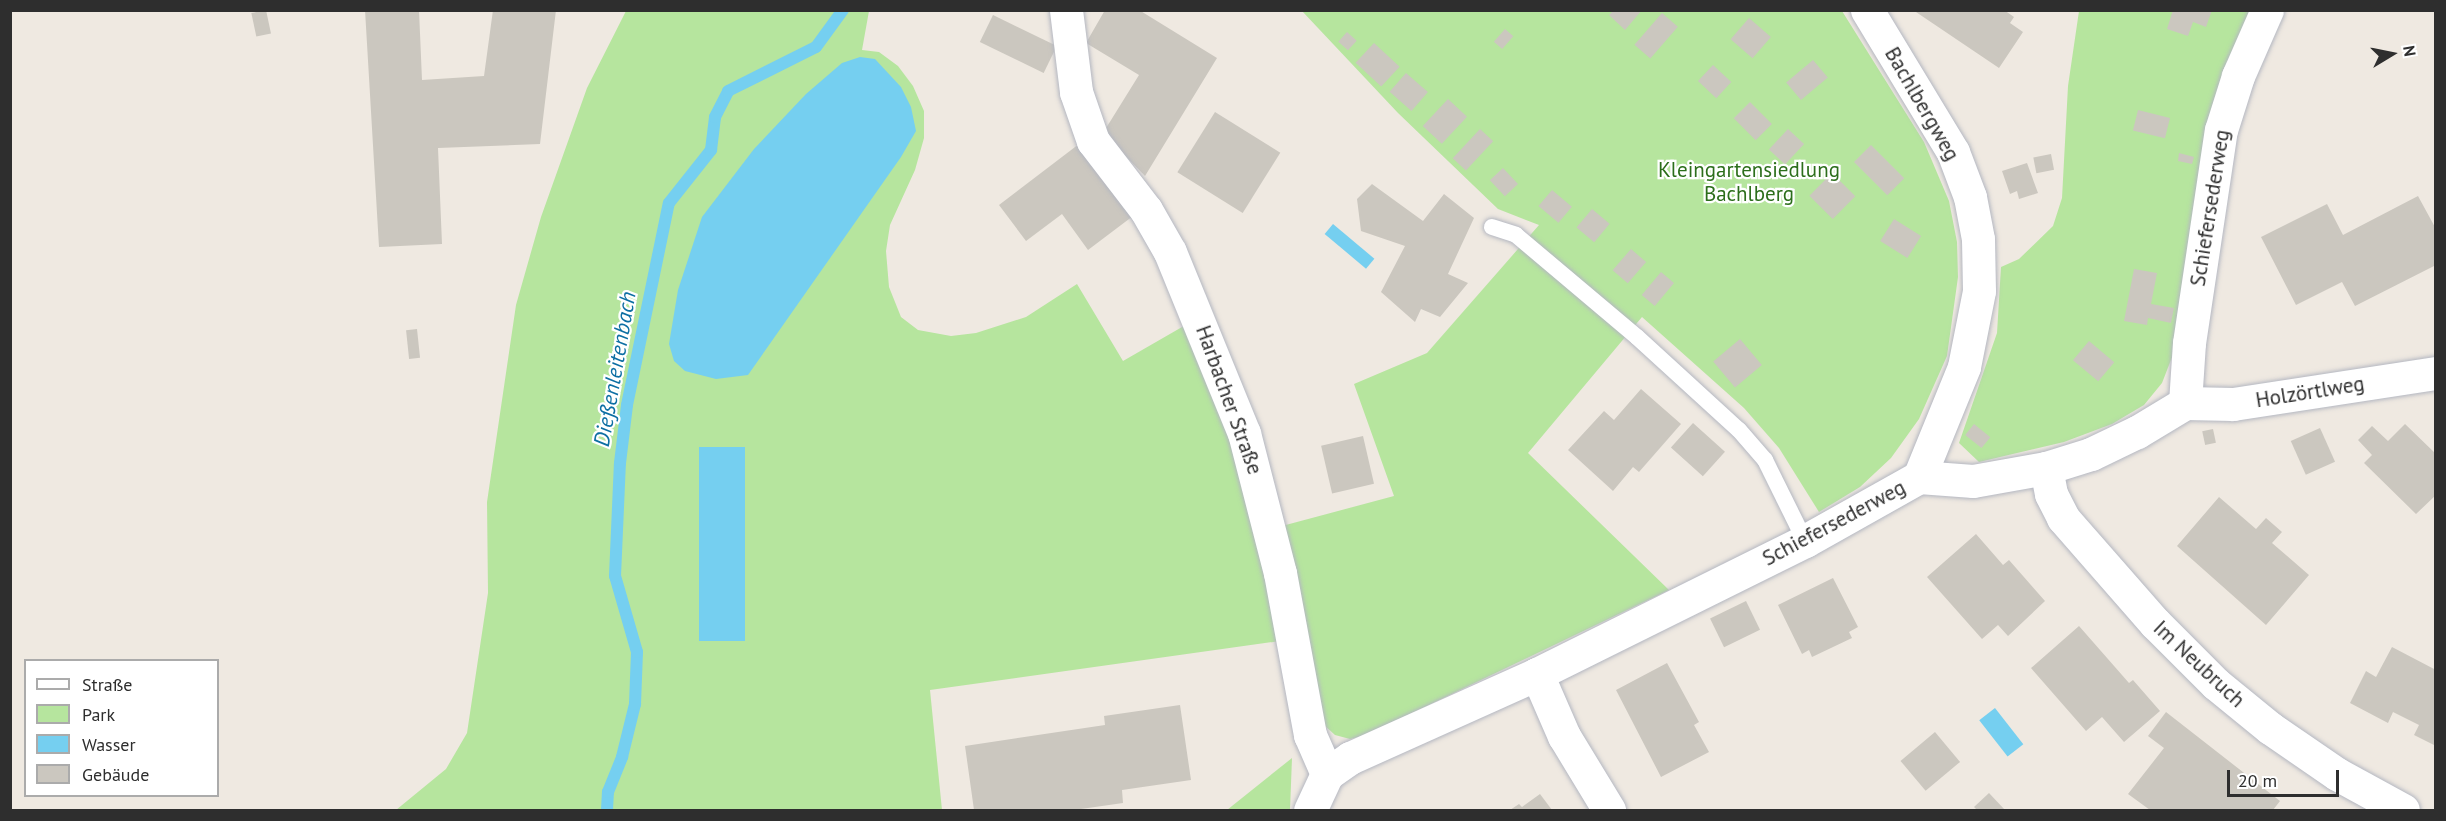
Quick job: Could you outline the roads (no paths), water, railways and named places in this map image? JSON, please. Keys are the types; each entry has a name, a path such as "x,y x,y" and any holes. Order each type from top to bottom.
{"street":[{"name":"Harbacher Straße","path":"1066,10 1076,92 1093,141 1146,210 1170,252 1244,433 1280,573 1310,735 1327,774"},
{"name":"Bachlbergweg","path":"1867,10 1953,152 1970,197 1978,239 1979,291 1964,367 1919,477"},
{"name":"Schiefersederweg","path":"1327,774 1350,758 1537,674 1805,541 1919,477 1973,481 2046,468 2128,436 2185,403 2189,343 2221,130 2238,76 2267,10"},
{"name":"Holzörtlweg","path":"2185,403 2232,404 2436,373"},
{"name":"Im Neubruch","path":"2046,468 2051,494 2063,518 2155,623 2216,684 2328,767 2403,810"},
{"path":"1537,674 1564,736 1608,810"},
{"path":"1310,810 1327,774"}],"lane":[{"path":"1492,227 1516,235 1637,337 1739,430 1765,460 1805,541"}],"water":[{"path":"860,57 875,59 901,87 911,107 916,131 901,157 748,375 716,379 685,371 674,361 669,344 678,290 702,217 754,149 806,94 842,63"},
{"path":"1333,224 1374,259 1366,269 1325,234"},
{"path":"699,447 745,447 745,641 699,641"},
{"path":"1995,708 2023,744 2008,757 1979,720"}],"waterway":[{"name":"Dießenleitenbach","path":"607,810 608,792 622,757 635,704 637,652 615,576 620,463 627,405 669,203 711,150 715,117 728,91 816,47 843,10"}],"park label":[{"name":"Kleingartensiedlung Bachlberg","path":"1749,182"}]}
